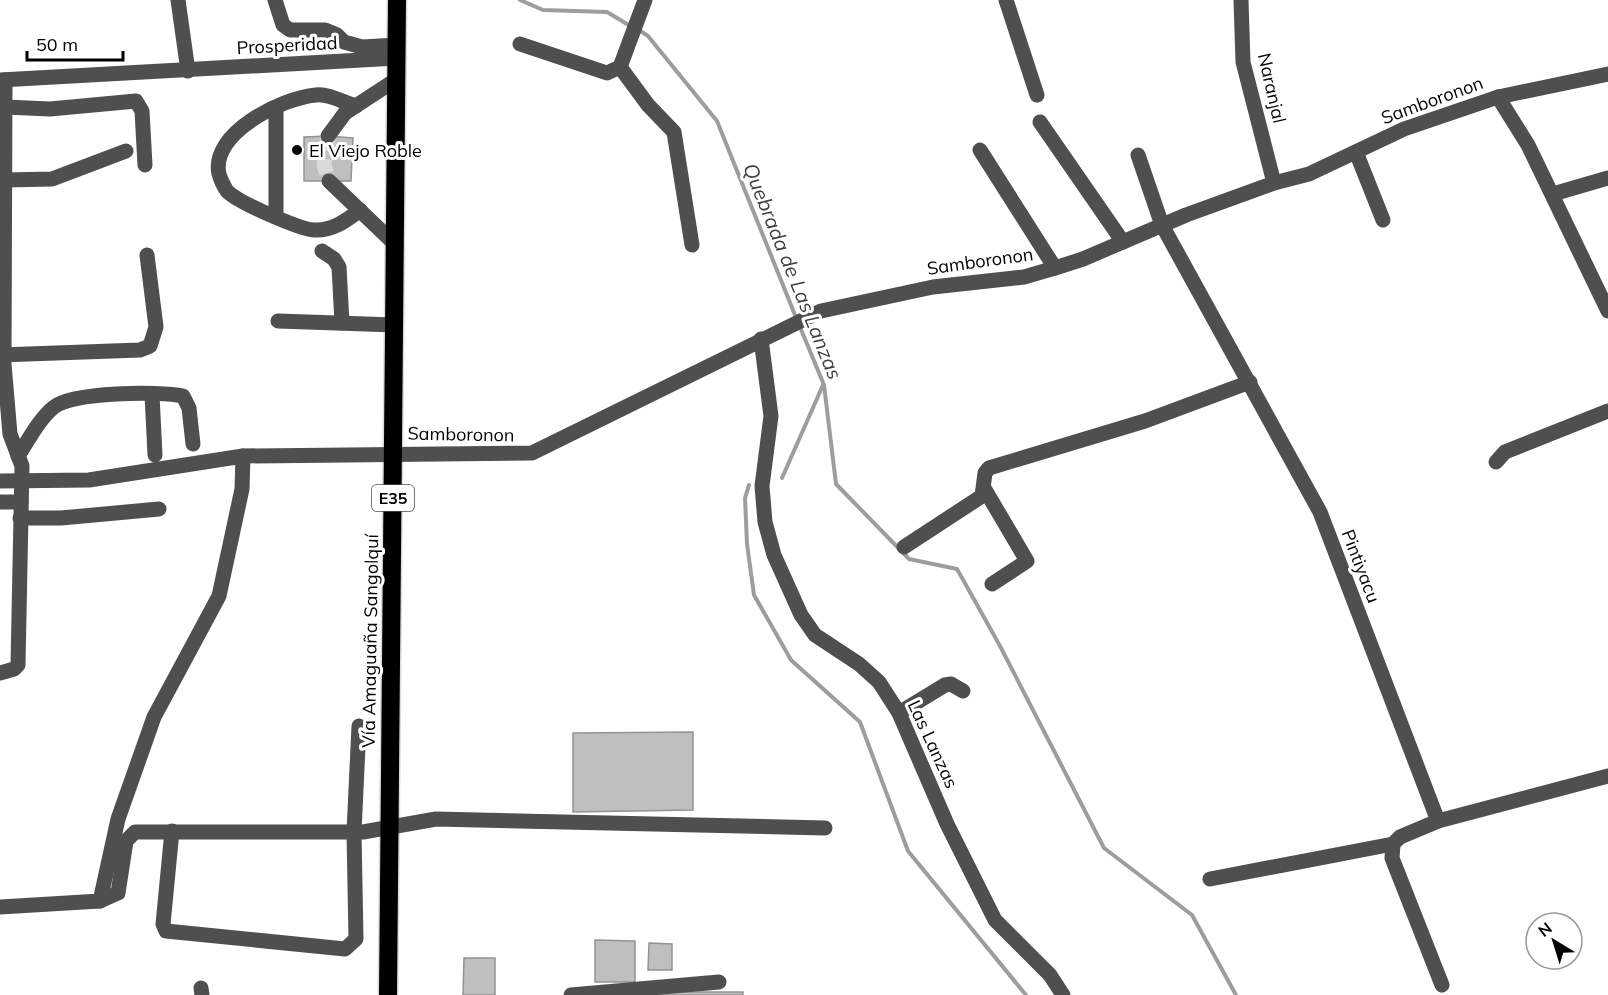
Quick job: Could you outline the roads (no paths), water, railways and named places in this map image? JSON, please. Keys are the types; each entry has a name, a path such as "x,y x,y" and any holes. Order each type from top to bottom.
{"highway":[{"name":"Vía Amaguaña Sangolquí","path":"388,995 397,0"}],"street":[{"path":"178,0 188,70"},
{"path":"274,0 283,25 290,30 325,30 337,34 344,42 397,52"},
{"path":"1006,0 1037,95"},
{"name":"Naranjal","path":"1241,0 1244,62 1274,183"},
{"path":"520,44 607,73 622,59 644,4"},
{"name":"Prosperidad","path":"3,80 188,70 397,52"},
{"path":"622,59 648,105 674,132 692,245"},
{"name":"Samboronon","path":"0,481 89,480 243,456 394,452 512,455 532,453 822,311 922,289 1024,278 1274,183 1309,174 1404,129 1498,97 1608,74"},
{"path":"328,136 345,113 397,79"},
{"path":"0,673 14,669 18,665 22,466 10,434 2,355 5,180 3,80"},
{"path":"356,106 318,94 276,108 260,114 230,137 218,156 219,175 227,191 276,217 314,230 334,227 360,210"},
{"path":"1498,97 1528,145 1608,311"},
{"path":"5,107 50,109 136,101 142,111 145,165"},
{"path":"276,108 276,217"},
{"path":"1040,122 1123,242"},
{"path":"980,150 1054,268"},
{"path":"5,180 52,179 126,151"},
{"path":"1356,152 1383,220"},
{"name":"Pintiyacu","path":"1138,155 1162,225 1320,512 1438,821"},
{"path":"1553,194 1608,178"},
{"path":"329,181 396,245"},
{"path":"322,251 334,259 339,267 342,323"},
{"path":"2,355 140,350 150,346 156,327 147,255"},
{"path":"278,321 395,325"},
{"name":"Las Lanzas","path":"766,337 771,416 762,486 765,522 774,555 801,615 814,635 870,673 899,713 947,824 995,920 1050,975 1063,995"},
{"path":"904,547 982,496 985,473 989,468 1145,421 1250,382"},
{"path":"152,395 154,454"},
{"path":"18,456 54,407 72,398 180,396 186,399 193,444"},
{"path":"1496,462 1505,453 1522,445 1608,411"},
{"path":"100,901 118,819 154,717 219,596 242,489 243,456"},
{"path":"984,488 1027,561 992,584"},
{"path":"0,502 20,510 61,518 159,509"},
{"path":"899,713 945,685 951,684 963,691"},
{"path":"172,831 163,924 166,931 345,949 356,939 354,832 359,726"},
{"path":"1210,879 1393,844 1400,837 1438,821 1608,776"},
{"path":"0,907 100,901 117,893 126,841 135,832 354,832 436,819 825,828"},
{"path":"1393,844 1392,858 1442,985"},
{"path":"571,995 719,982"}],"waterway":[{"name":"Quebrada de Las Lanzas","path":"520,0 543,10 607,12 632,27"},
{"name":"Quebrada de Las Lanzas","path":"639,30 648,36 717,121 797,320"},
{"name":"Quebrada de Las Lanzas","path":"800,327 824,385 836,484 909,559 957,569 1000,646 1104,848 1192,915 1236,995"},
{"path":"782,478 823,385"},
{"path":"749,485 745,498 747,544 754,595 791,660 860,722 908,851 1026,995"}],"tunnel":[{"path":"328,136 324,165 329,181"}],"place":[{"name":"El Viejo Roble","path":"297,150"}]}
